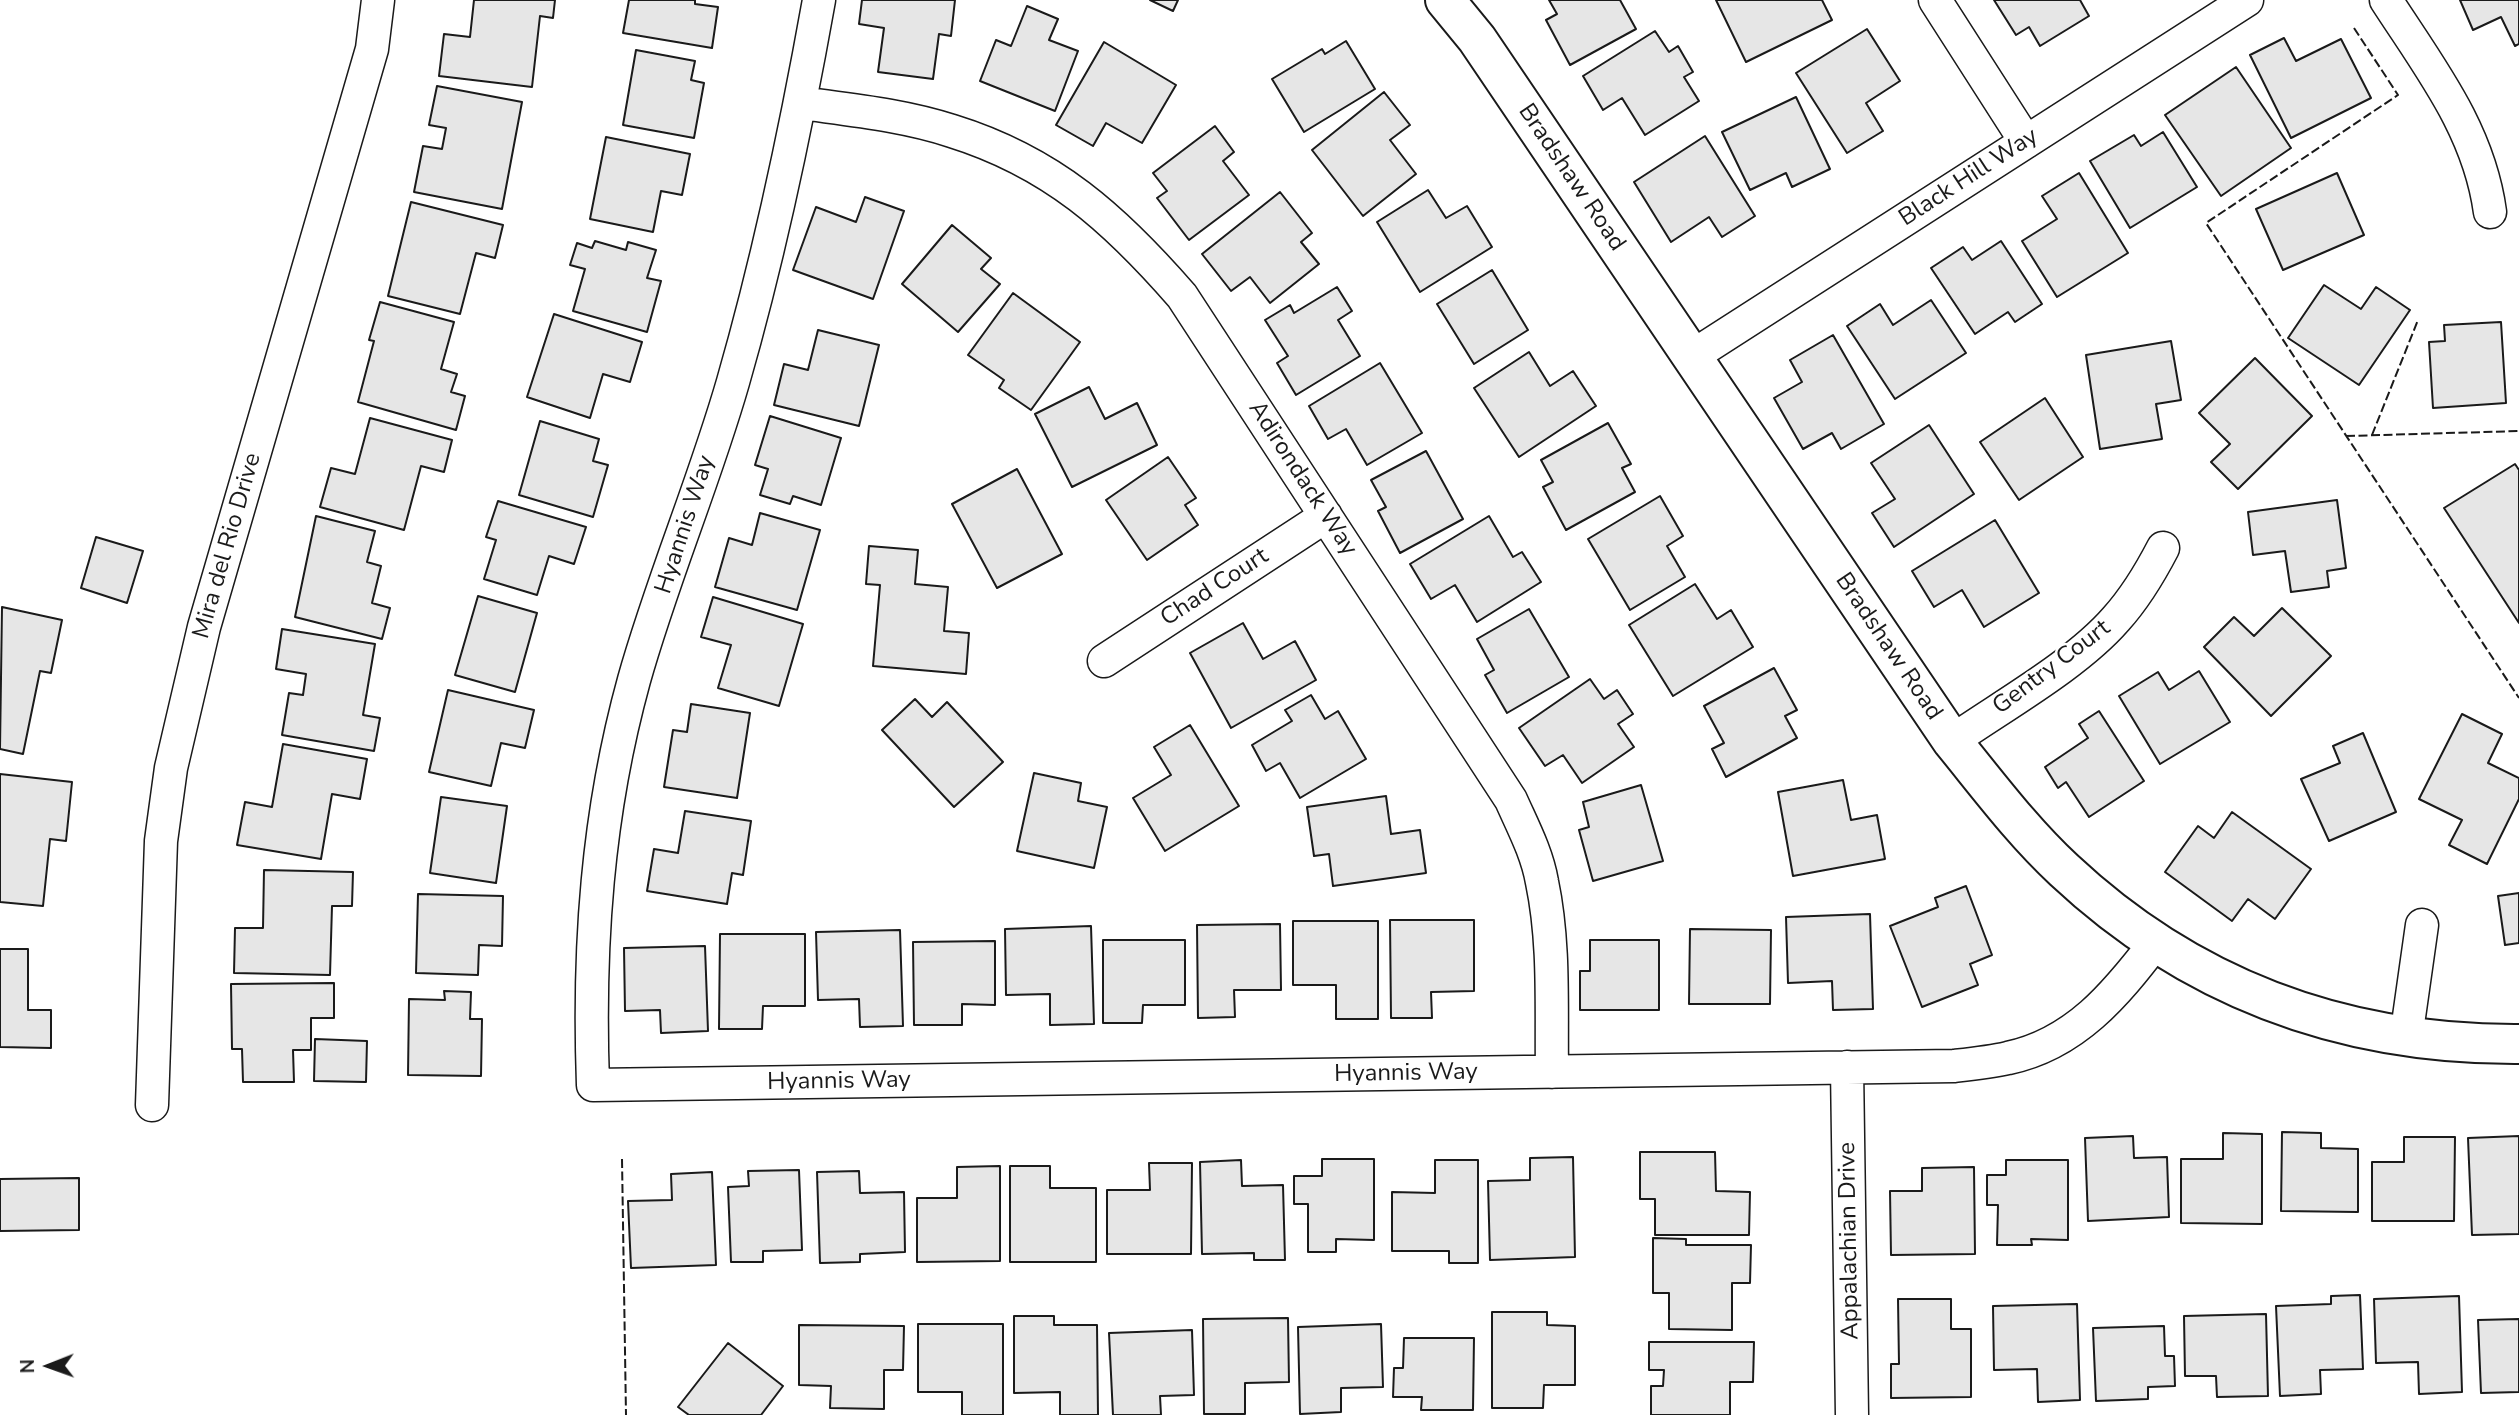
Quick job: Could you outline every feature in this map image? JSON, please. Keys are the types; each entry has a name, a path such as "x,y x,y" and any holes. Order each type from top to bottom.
{"street":[{"name":"Mira del Rio Drive","path":"152,1105 161,841 171,768 204,627 372,49 378,0"},
{"name":"Hyannis Way","path":"820,0 801,103 762,273 732,384 635,677 615,755 601,833 593,913 589,993 593,1085 1954,1066 2009,1058 2035,1050 2082,1024 2103,1007 2155,943"},
{"name":"Bradshaw Road","path":"1445,0 1477,39 1952,741 2062,868 2110,911 2155,943 2209,975 2268,1002 2329,1023 2406,1038 2468,1044 2519,1044"},
{"path":"1935,0 2026,142"},
{"name":"Black Hill Way","path":"1691,357 2247,0"},
{"path":"2386,0 2462,117 2473,142 2490,212"},
{"name":"Adirondack Way","path":"801,103 907,119 953,131 998,148 1050,176 1100,210 1135,241 1182,296 1511,800 1534,853 1542,880 1551,937 1552,1072"},
{"name":"Chad Court","path":"1104,661 1326,516"},
{"name":"Gentry Court","path":"1952,741 2073,657 2115,621 2147,578 2163,548"},
{"path":"2406,1038 2422,925"},
{"name":"Appalachian Drive","path":"1847,1067 1852,1415"}],"building":[{"path":"474,0 555,0 553,18 540,16 532,87 439,76 444,34 470,37"},
{"path":"629,0 695,0 695,4 718,7 712,48 623,33"},
{"path":"862,0 955,0 951,36 939,34 933,79 878,72 884,28 859,24"},
{"path":"1150,0 1178,0 1173,11"},
{"path":"1549,0 1620,0 1636,29 1570,65 1546,20 1557,14"},
{"path":"1716,0 1822,0 1832,20 1746,62"},
{"path":"1994,0 2080,0 2089,16 2040,46 2029,27 2016,35"},
{"path":"2460,0 2519,0 2519,44 2515,46 2501,17 2473,30"},
{"path":"1027,6 1058,19 1049,40 1078,51 1055,111 980,81 996,40 1011,46"},
{"path":"1867,29 1900,81 1866,103 1883,131 1847,153 1796,73"},
{"path":"1655,31 1669,52 1678,46 1693,72 1684,77 1699,101 1645,135 1622,98 1603,110 1583,76"},
{"path":"2284,38 2296,61 2341,39 2371,98 2291,138 2250,55"},
{"path":"1346,41 1375,89 1304,132 1272,79 1322,49 1325,54"},
{"path":"1104,42 1176,85 1142,143 1106,123 1093,146 1056,125"},
{"path":"636,50 695,61 691,80 704,83 694,138 623,125"},
{"path":"2236,67 2291,148 2221,196 2165,115"},
{"path":"437,86 522,102 502,209 414,192 423,146 442,149 446,128 429,125"},
{"path":"1384,92 1410,125 1390,140 1416,174 1363,216 1312,150"},
{"path":"1796,97 1830,169 1792,187 1786,173 1750,190 1722,132"},
{"path":"1215,126 1234,152 1223,161 1249,195 1189,240 1157,198 1167,191 1153,173"},
{"path":"2163,132 2197,187 2130,228 2090,161 2134,135 2141,146"},
{"path":"1705,136 1755,216 1722,237 1709,217 1671,242 1634,182"},
{"path":"606,137 690,154 682,195 661,191 653,232 590,219"},
{"path":"2079,173 2128,253 2057,297 2022,241 2057,219 2042,196"},
{"path":"2337,173 2364,235 2283,270 2256,209"},
{"path":"1428,190 1446,218 1467,206 1492,247 1420,292 1377,222"},
{"path":"1280,192 1312,233 1301,242 1319,264 1270,303 1250,277 1231,291 1202,254"},
{"path":"865,197 904,211 873,299 793,270 816,207 856,222"},
{"path":"411,202 503,225 495,258 476,253 460,314 388,296"},
{"path":"952,225 991,258 981,269 1000,284 958,332 902,284"},
{"path":"595,241 626,250 628,242 656,250 647,278 661,281 647,332 573,311 585,269 570,265 577,243 592,248"},
{"path":"2001,241 2042,304 2015,322 2008,312 1975,334 1931,268 1963,247 1972,260"},
{"path":"1492,270 1528,330 1474,364 1437,304"},
{"path":"2324,285 2361,309 2376,287 2410,310 2359,385 2288,338"},
{"path":"1337,287 1352,311 1338,320 1360,356 1296,395 1277,363 1288,356 1265,320 1290,305 1294,313"},
{"path":"1013,293 1080,342 1031,410 999,388 1004,380 968,355"},
{"path":"1931,300 1966,353 1895,399 1847,326 1880,304 1893,325"},
{"path":"380,302 454,322 441,369 457,374 451,392 465,396 456,430 358,402 374,341 369,340"},
{"path":"554,314 642,342 630,382 603,374 590,418 527,397"},
{"path":"2501,322 2506,403 2433,408 2429,342 2445,341 2444,325"},
{"path":"818,330 879,345 859,426 774,405 784,364 808,370"},
{"path":"1833,335 1884,424 1841,449 1832,433 1803,449 1774,398 1802,382 1790,360"},
{"path":"2171,341 2181,400 2156,404 2162,439 2100,449 2086,355"},
{"path":"1529,352 1550,386 1573,371 1596,406 1519,457 1474,388"},
{"path":"2255,358 2312,416 2238,489 2211,462 2230,444 2199,413"},
{"path":"1380,363 1422,433 1367,465 1346,429 1328,439 1309,406"},
{"path":"1089,387 1105,419 1137,403 1157,445 1072,487 1035,414"},
{"path":"2045,398 2083,457 2019,500 1980,442"},
{"path":"770,416 841,438 821,505 793,496 790,504 760,495 768,469 755,465"},
{"path":"370,418 452,440 444,472 421,466 404,530 320,507 331,468 355,474"},
{"path":"540,421 599,439 593,461 608,465 593,517 519,495"},
{"path":"1608,423 1631,464 1622,468 1635,492 1566,530 1543,487 1553,482 1541,460"},
{"path":"1929,425 1974,494 1894,547 1872,513 1895,499 1871,463"},
{"path":"1426,451 1463,519 1400,553 1378,511 1386,507 1371,480"},
{"path":"1168,457 1196,498 1185,505 1198,525 1147,560 1106,500"},
{"path":"2515,464 2519,470 2519,623 2444,508"},
{"path":"1017,469 1062,554 997,588 952,504"},
{"path":"1660,496 1683,536 1667,546 1685,577 1630,610 1588,539"},
{"path":"2337,500 2346,568 2327,571 2329,587 2291,592 2285,551 2253,555 2248,512"},
{"path":"498,501 586,527 574,564 549,556 537,595 484,579 496,540 486,537"},
{"path":"760,513 820,530 797,610 715,587 729,538 752,545"},
{"path":"316,516 375,531 367,562 381,566 372,603 390,608 382,639 295,617"},
{"path":"1489,516 1513,557 1522,552 1541,582 1477,622 1455,585 1431,599 1410,564"},
{"path":"1995,520 2039,593 1984,627 1962,590 1934,607 1912,571"},
{"path":"96,537 143,551 127,603 81,588"},
{"path":"869,546 918,550 915,584 948,587 944,631 969,633 966,674 873,666 880,585 866,584"},
{"path":"1695,584 1717,619 1731,610 1753,647 1673,696 1629,625"},
{"path":"478,596 537,613 515,692 455,675"},
{"path":"713,597 803,624 779,706 718,688 731,645 701,637"},
{"path":"2,607 62,620 51,673 40,671 23,754 0,749"},
{"path":"2282,608 2331,656 2271,716 2204,647 2234,617 2254,636"},
{"path":"1529,609 1569,677 1507,713 1485,675 1494,670 1477,639"},
{"path":"1243,623 1263,659 1295,641 1316,680 1231,728 1190,653"},
{"path":"282,629 375,644 363,715 380,718 374,751 282,735 289,693 303,695 306,674 276,669"},
{"path":"1774,668 1797,710 1785,716 1797,738 1726,777 1712,749 1724,743 1704,706"},
{"path":"2199,671 2230,722 2160,764 2119,696 2158,672 2169,690"},
{"path":"1590,679 1604,699 1617,690 1633,714 1618,724 1634,747 1582,783 1563,755 1545,766 1519,728"},
{"path":"448,690 534,710 525,748 501,743 491,786 429,772"},
{"path":"1311,695 1325,719 1338,711 1366,759 1300,798 1280,763 1266,771 1252,745 1292,721 1285,710"},
{"path":"915,699 932,717 947,702 1003,762 954,807 882,730"},
{"path":"691,704 750,713 737,798 664,787 673,730 687,732"},
{"path":"2099,711 2144,781 2089,817 2066,782 2058,788 2045,767 2088,738 2079,724"},
{"path":"2462,714 2502,734 2488,763 2519,778 2519,799 2487,864 2449,845 2462,820 2419,799"},
{"path":"1190,725 1239,806 1165,851 1133,798 1171,775 1154,747"},
{"path":"2363,733 2396,812 2329,841 2301,779 2340,763 2333,746"},
{"path":"283,744 367,759 360,799 332,794 321,859 237,845 245,802 272,807"},
{"path":"1034,773 1081,783 1078,801 1107,807 1094,868 1017,851"},
{"path":"0,774 72,782 66,841 50,839 43,906 0,902"},
{"path":"1843,780 1851,820 1877,815 1885,859 1793,876 1778,792"},
{"path":"1641,785 1663,861 1593,881 1579,830 1589,827 1583,802"},
{"path":"1386,796 1391,834 1420,830 1426,873 1333,886 1329,854 1314,856 1307,807"},
{"path":"441,797 507,806 496,883 430,873"},
{"path":"685,811 751,821 743,875 732,873 727,904 647,891 654,849 678,853"},
{"path":"2232,812 2311,869 2275,919 2248,899 2232,921 2165,872 2198,826 2214,838"},
{"path":"264,870 353,872 352,906 332,906 330,975 234,973 235,928 263,928"},
{"path":"1966,886 1992,955 1970,964 1978,985 1922,1007 1890,926 1938,907 1935,898"},
{"path":"2519,893 2519,943 2505,945 2498,896"},
{"path":"418,894 503,896 502,946 479,945 478,975 416,973"},
{"path":"1870,914 1873,1009 1833,1010 1832,981 1788,983 1786,917"},
{"path":"1390,920 1474,920 1474,991 1431,992 1432,1018 1391,1018"},
{"path":"1293,921 1378,921 1378,1019 1336,1019 1336,985 1293,985"},
{"path":"1280,924 1281,990 1234,990 1235,1017 1198,1018 1197,925"},
{"path":"1091,926 1094,1024 1050,1025 1050,994 1006,995 1005,929"},
{"path":"1690,929 1771,930 1770,1004 1689,1004"},
{"path":"900,930 903,1026 860,1027 859,999 818,1000 816,932"},
{"path":"720,934 805,934 805,1006 763,1006 762,1029 719,1029"},
{"path":"1103,940 1185,940 1185,1005 1143,1005 1142,1023 1103,1023"},
{"path":"1590,940 1659,940 1659,1010 1580,1010 1580,971 1590,971"},
{"path":"995,941 995,1005 962,1004 962,1025 914,1025 913,942"},
{"path":"705,946 708,1031 661,1033 660,1010 625,1011 624,948"},
{"path":"0,949 28,949 28,1010 51,1010 51,1048 0,1047"},
{"path":"334,983 334,1018 311,1018 311,1050 293,1050 294,1082 243,1082 242,1049 232,1049 231,984"},
{"path":"444,991 471,992 470,1019 482,1019 481,1076 408,1075 409,999 445,1000"},
{"path":"315,1039 367,1041 366,1082 314,1081"},
{"path":"2282,1132 2321,1133 2321,1148 2358,1149 2358,1212 2281,1211"},
{"path":"2223,1133 2262,1134 2262,1224 2181,1223 2181,1159 2223,1159"},
{"path":"2133,1136 2134,1158 2167,1157 2169,1217 2088,1221 2085,1138"},
{"path":"2519,1136 2519,1234 2472,1235 2468,1138"},
{"path":"2404,1137 2455,1137 2454,1221 2372,1221 2372,1162 2404,1162"},
{"path":"1640,1152 1715,1152 1716,1191 1750,1192 1749,1235 1655,1235 1655,1199 1640,1199"},
{"path":"1573,1157 1575,1257 1490,1260 1488,1181 1530,1180 1530,1158"},
{"path":"1322,1159 1374,1159 1374,1240 1336,1239 1336,1252 1308,1252 1308,1204 1294,1204 1294,1176 1322,1176"},
{"path":"1241,1160 1242,1186 1283,1185 1285,1260 1254,1260 1254,1253 1202,1254 1200,1162"},
{"path":"1435,1160 1478,1160 1478,1263 1449,1263 1449,1251 1392,1251 1392,1192 1435,1193"},
{"path":"2006,1160 2068,1160 2068,1240 2031,1239 2032,1245 1997,1245 1998,1205 1987,1205 1987,1175 2006,1175"},
{"path":"1149,1163 1192,1163 1191,1254 1107,1254 1107,1190 1150,1190"},
{"path":"1000,1166 1000,1261 917,1262 917,1198 957,1198 957,1167"},
{"path":"1010,1166 1050,1166 1050,1188 1096,1188 1096,1262 1010,1262"},
{"path":"1974,1167 1975,1254 1891,1255 1890,1191 1922,1191 1922,1168"},
{"path":"799,1170 802,1250 763,1251 763,1262 731,1262 728,1187 749,1186 748,1171"},
{"path":"859,1171 860,1193 904,1192 905,1252 860,1254 860,1262 820,1263 817,1172"},
{"path":"712,1172 716,1265 631,1268 628,1201 672,1200 671,1174"},
{"path":"79,1178 79,1230 0,1231 0,1179"},
{"path":"1653,1238 1686,1239 1686,1245 1751,1245 1750,1283 1732,1283 1732,1330 1669,1329 1669,1293 1653,1293"},
{"path":"2360,1295 2363,1369 2320,1370 2321,1394 2280,1396 2276,1306 2331,1304 2331,1296"},
{"path":"2459,1296 2462,1392 2419,1394 2418,1362 2376,1363 2374,1299"},
{"path":"1898,1299 1951,1299 1951,1329 1971,1329 1971,1397 1891,1398 1891,1364 1899,1364"},
{"path":"2077,1304 2080,1400 2038,1402 2037,1369 1994,1370 1993,1306"},
{"path":"1492,1312 1547,1312 1547,1325 1575,1326 1575,1385 1544,1385 1543,1408 1492,1408"},
{"path":"2266,1314 2268,1396 2217,1397 2216,1376 2185,1376 2184,1316"},
{"path":"1014,1316 1054,1316 1054,1325 1097,1325 1098,1415 1060,1415 1060,1392 1014,1393"},
{"path":"1288,1318 1289,1382 1245,1383 1245,1414 1204,1414 1203,1319"},
{"path":"2519,1319 2519,1392 2481,1393 2478,1320"},
{"path":"918,1324 1003,1324 1003,1415 962,1415 962,1392 918,1392"},
{"path":"1381,1324 1383,1387 1341,1388 1341,1412 1300,1414 1298,1327"},
{"path":"799,1325 904,1326 903,1370 884,1370 884,1409 830,1408 831,1386 799,1385"},
{"path":"2164,1326 2165,1356 2174,1356 2175,1386 2148,1387 2148,1399 2096,1401 2093,1328"},
{"path":"1192,1330 1194,1395 1160,1396 1161,1415 1113,1415 1109,1333"},
{"path":"1404,1338 1474,1338 1473,1410 1421,1410 1422,1397 1393,1397 1394,1368 1403,1368"},
{"path":"1649,1342 1754,1342 1753,1382 1730,1382 1730,1415 1651,1415 1651,1386 1663,1386 1664,1370 1649,1370"},
{"path":"728,1343 783,1386 761,1415 689,1415 678,1407"}],"fence":[{"path":"2354,28 2398,95 2206,223 2519,698"},
{"path":"2372,435 2418,320"},
{"path":"2346,436 2519,431"},
{"path":"622,1159 626,1415"}]}
